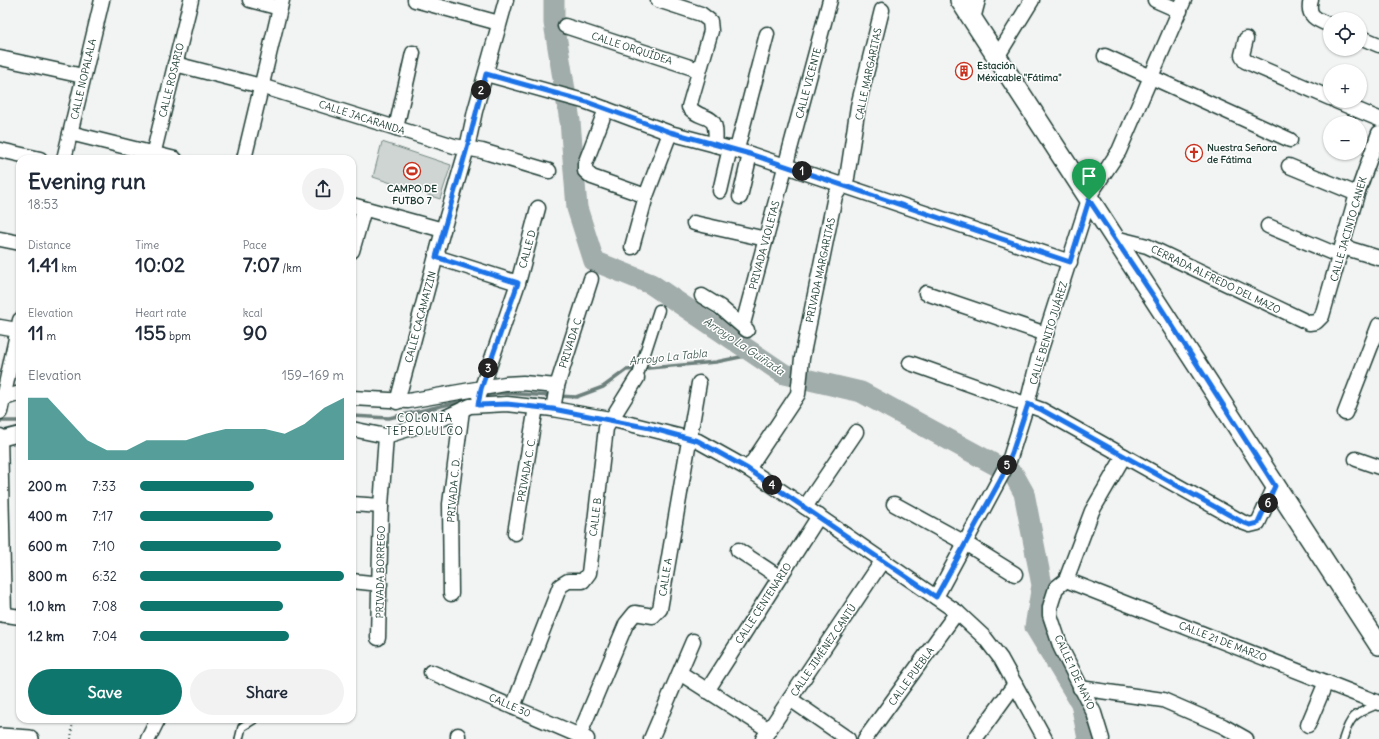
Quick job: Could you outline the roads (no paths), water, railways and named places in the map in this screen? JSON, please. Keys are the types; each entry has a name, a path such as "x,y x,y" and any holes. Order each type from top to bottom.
{"main road":[{"path":"960,0 1379,645"}],"street":[{"name":"CALLE NOPALALA","path":"65,155 102,0"},
{"name":"CALLE ROSARIO","path":"153,155 191,0"},
{"path":"245,155 281,4 250,0"},
{"path":"415,0 499,23"},
{"name":"CALLE CACAMATZIN","path":"397,402 506,0"},
{"path":"658,0 702,14 710,21 711,31 690,107 695,112 709,117 713,122 716,129 716,145"},
{"name":"CALLE VICENTE","path":"785,165 830,0"},
{"path":"973,19 978,0"},
{"path":"997,57 1032,0"},
{"path":"1155,0 1182,5"},
{"name":"CALLE BENITO JUÁREZ","path":"966,543 1001,479 1009,461 1028,404 1046,334 1089,200 1095,187 1119,151 1182,5"},
{"path":"1311,5 1314,18 1323,22"},
{"name":"CALLE MARGARITAS","path":"843,184 847,178 858,106 882,10"},
{"name":"CALLE ORQUÍDEA","path":"565,26 699,70"},
{"path":"720,191 767,34"},
{"path":"1246,39 1242,55 1245,61 1323,95"},
{"path":"1367,40 1379,45"},
{"path":"396,128 413,53"},
{"path":"1105,56 1290,140"},
{"path":"0,58 83,76"},
{"name":"CALLE JACARANDA","path":"175,64 261,86 396,128 549,171"},
{"path":"486,74 577,99 670,132 785,165 1070,262"},
{"path":"1353,108 1379,119"},
{"path":"606,109 585,164 585,171 592,178 646,196"},
{"path":"632,247 646,196 670,132"},
{"path":"70,133 149,155"},
{"name":"CALLE JACINTO CANEK","path":"1316,322 1322,316 1358,194 1379,133"},
{"path":"0,150 22,155"},
{"path":"740,197 750,154"},
{"name":"PRIVADA VIOLETAS","path":"702,296 745,327 785,165"},
{"path":"1290,166 1358,194"},
{"name":"PRIVADA MARGARITAS","path":"748,469 798,394 800,386 801,362 835,196 843,184"},
{"path":"356,222 358,207 443,230"},
{"name":"CALLE D","path":"479,397 518,283 538,208"},
{"path":"694,222 766,239"},
{"path":"1268,226 1341,252 1379,258"},
{"name":"CERRADA ALFREDO DEL MAZO","path":"1115,238 1147,246 1309,323 1316,322"},
{"path":"0,239 16,242"},
{"path":"436,257 518,283"},
{"name":"PRIVADA C","path":"555,396 591,279"},
{"path":"926,293 1046,334"},
{"name":"CALLE B","path":"513,707 560,586 568,581 583,581 589,573 606,428 636,378 644,360 659,310"},
{"path":"0,327 16,325"},
{"path":"1344,413 1379,325"},
{"path":"1,405 16,338"},
{"path":"910,363 1042,410 1242,522 1255,525 1258,523 1275,486"},
{"path":"356,429 386,436 444,418 462,410 492,386 523,383 610,420 688,438 708,447 748,469 819,516 957,612 993,647 1002,658 1045,739"},
{"name":"CALLE A","path":"584,737 626,624 635,613 651,616 659,612 688,438 699,383"},
{"path":"1,405 16,396"},
{"path":"356,398 397,402 479,397 536,407 555,396"},
{"name":"PRIVADA C. C.","path":"515,533 536,407"},
{"name":"PRIVADA C. D.","path":"451,594 450,504 462,410"},
{"path":"805,507 856,432"},
{"path":"0,439 16,435"},
{"path":"0,436 2,614 16,616"},
{"name":"PRIVADA BORREGO","path":"378,638 381,506 386,436"},
{"name":"CALLE 1 DE MAYO","path":"1105,738 1061,648 1050,615 1052,597 1056,588 1066,580 1092,511 1124,456"},
{"path":"1356,459 1379,467"},
{"path":"356,504 381,506"},
{"path":"894,504 966,543 1015,574"},
{"name":"CALLE CENTENARIO","path":"707,691 819,516"},
{"path":"936,597 966,543"},
{"path":"738,550 779,577"},
{"name":"CALLE JIMÉNEZ CANTÚ","path":"766,735 883,560"},
{"name":"CALLE 21 DE MARZO","path":"1066,580 1379,703"},
{"path":"356,581 380,584"},
{"name":"CALLE PUEBLA","path":"865,739 957,612"},
{"path":"651,739 693,641"},
{"name":"CALLE 30","path":"431,672 584,737"},
{"path":"680,673 766,735"},
{"path":"1308,725 1326,682"},
{"path":"975,739 1015,684"},
{"path":"1080,688 1163,700 1223,726 1246,739"},
{"path":"790,699 848,739"},
{"path":"148,739 156,723"},
{"path":"0,737 30,739"}],"lane":[{"path":"1343,739 1350,720 1361,712 1379,703"},
{"path":"239,739 242,728 249,723"}],"waterway":[{"name":"Arroyo La Guiñada","path":"554,0 554,23 570,121 577,208 594,261 651,284 784,374 861,392 1014,475 1024,493 1042,585 1035,627 1081,703 1088,739"},
{"name":"Arroyo La Tabla","path":"558,396 576,397 603,387 626,370 716,362 755,354"},
{"name":"Arroyo La Tabla","path":"482,396 502,393 552,396"},
{"name":"Arroyo La Tabla","path":"356,416 389,418 476,398"},
{"name":"Arroyo La Tabla","path":"0,421 16,421"}],"place":[{"name":"Estación Méxicable \"Fátima\"","path":"964,71"},
{"name":"Nuestra Señora de Fátima","path":"1194,153"},
{"name":"CAMPO DE FUTBO 7","path":"412,171"}],"district":[{"name":"COLONIA TEPEOLULCO","path":"425,424"}]}
